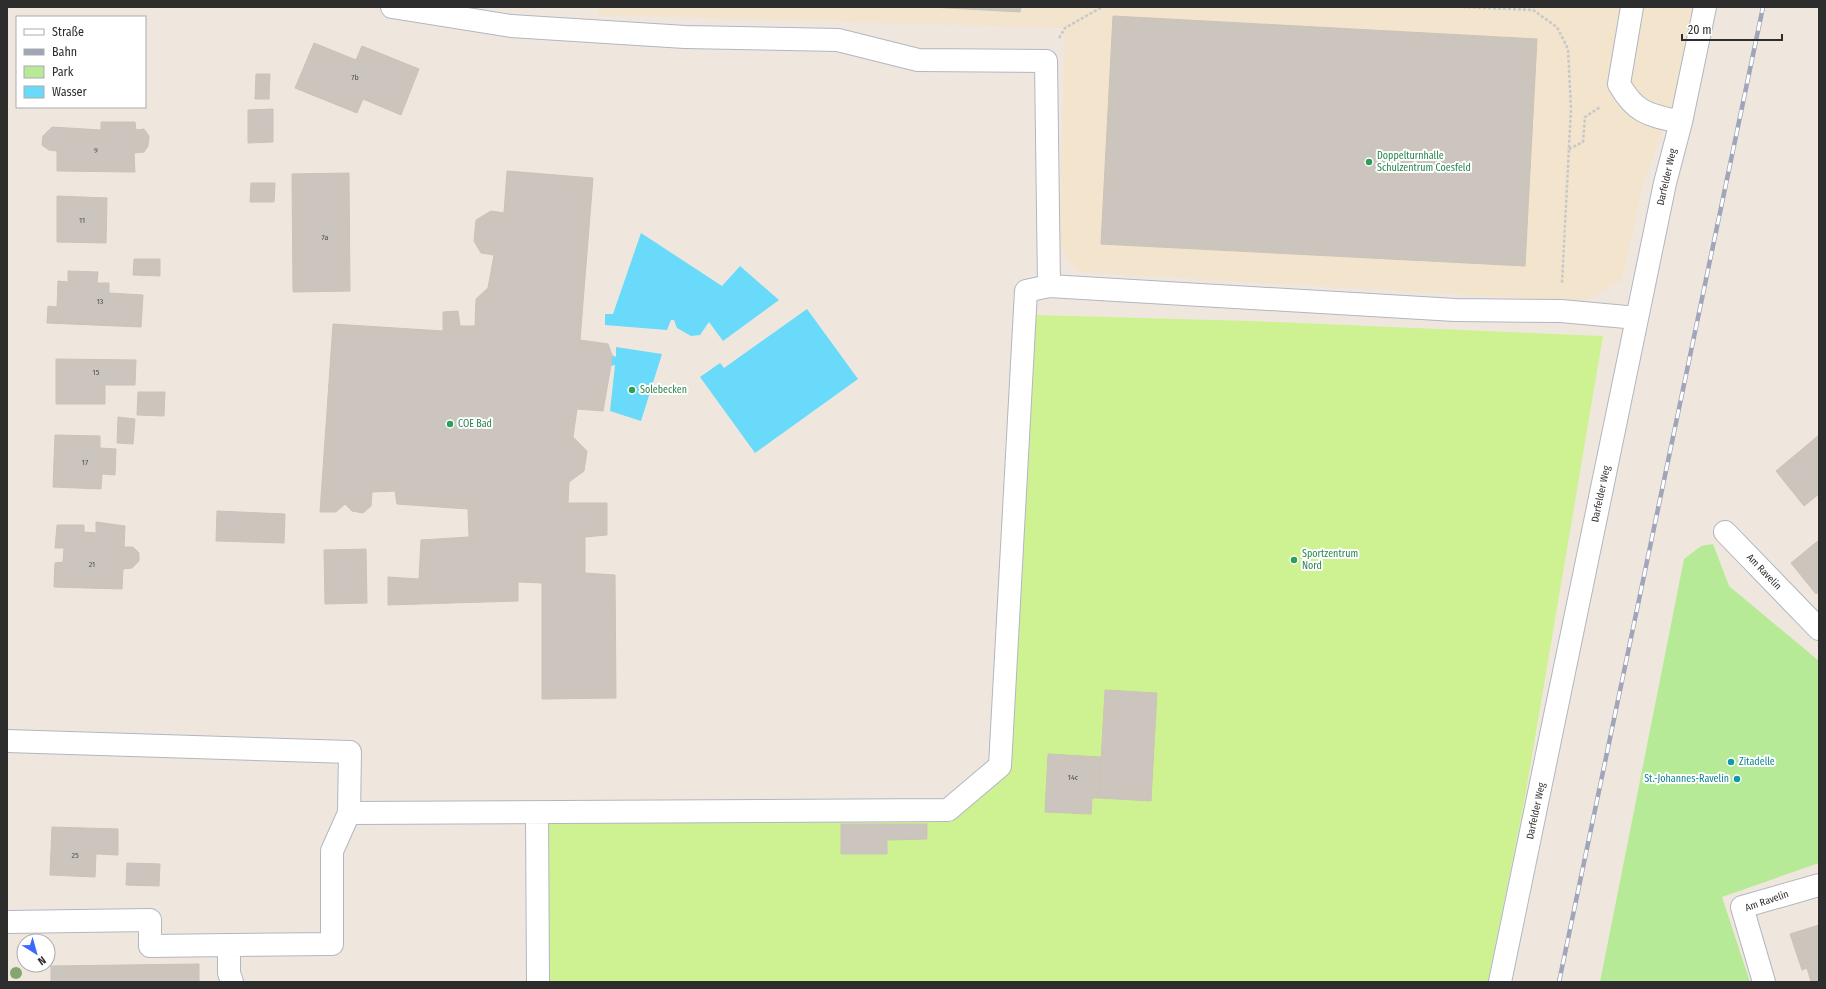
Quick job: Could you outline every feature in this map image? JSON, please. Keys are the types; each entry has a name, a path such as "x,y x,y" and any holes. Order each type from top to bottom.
{"street":[{"path":"392,7 511,26 685,37 838,40 918,60 1046,61 1049,286"},
{"path":"1632,7 1619,84 1630,102 1650,115 1681,122"},
{"name":"Darfelder Weg","path":"1500,982 1665,183 1681,122 1705,7"},
{"path":"349,814 948,810 1000,766 1026,291 1049,286 1455,310 1561,311 1637,318"},
{"name":"Am Ravelin","path":"1725,532 1819,629"},
{"path":"7,741 350,752 349,814 332,851 332,944 150,946 150,920 7,922"},
{"path":"537,813 538,982"},
{"name":"Am Ravelin","path":"1764,982 1742,908 1819,885"},
{"path":"229,945 229,973 232,982"}],"path":[{"path":"1046,61 1065,28 1102,7"},
{"path":"1463,7 1532,10 1557,27 1568,48 1571,108 1561,311"},
{"path":"1569,149 1583,142 1585,117"}],"shaded area":[{"path":"598,7 1695,7 1676,95 1643,184 1622,280 1584,302 1079,272 1067,260 1059,239 1065,28 598,15"}],"green space":[{"name":"Sportzentrum Nord","path":"1034,315 1251,321 1603,336 1524,803 1488,982 549,982 544,823 949,822 1008,771"},
{"name":"Zitadelle","path":"1713,544 1729,586 1819,661 1819,863 1722,897 1750,982 1600,982 1684,559 1701,546"}],"water":[{"path":"641,233 722,286 740,266 779,300 723,341 709,322 700,335 691,336 677,328 674,320 671,320 667,330 605,325 605,314 613,314"},
{"path":"807,309 858,379 755,453 700,377 720,363 724,368"},
{"name":"Solebecken","path":"616,347 662,354 641,421 610,411 615,365 600,368 612,355 616,357"}],"building":[{"path":"931,7 1021,7 1020,12"},
{"path":"1113,16 1537,39 1525,266 1101,244"},
{"path":"314,43 356,60 362,46 419,69 401,115 363,99 357,113 295,88"},
{"path":"256,74 270,74 269,99 255,99"},
{"path":"273,109 273,142 248,143 248,110"},
{"path":"101,122 135,122 136,130 144,129 149,136 148,146 144,152 134,153 135,172 57,171 57,151 49,150 42,145 43,136 52,127 101,130"},
{"name":"COE Bad","path":"507,171 593,178 580,340 608,344 612,355 603,411 577,409 573,437 587,451 584,471 569,482 568,503 607,503 607,535 585,537 585,573 615,575 616,698 542,699 542,583 518,582 518,601 388,605 388,577 419,579 421,540 469,537 468,509 397,504 395,491 372,492 371,506 363,513 352,511 345,504 336,512 320,512 333,324 443,331 443,312 458,311 460,326 475,326 476,299 488,288 494,255 481,253 474,241 476,220 491,211 504,213"},
{"path":"349,173 350,291 293,292 292,174"},
{"path":"251,183 275,183 274,202 250,202"},
{"path":"57,196 107,198 106,243 57,242"},
{"path":"134,259 160,259 160,276 133,275"},
{"path":"68,271 98,272 97,283 109,283 109,293 143,295 141,327 47,323 48,306 57,307 58,281 68,282"},
{"path":"56,359 136,360 135,385 105,385 105,404 56,404"},
{"path":"138,392 165,392 164,416 137,415"},
{"path":"118,417 135,419 133,444 117,443"},
{"path":"55,435 100,436 100,448 116,449 115,475 102,474 101,489 53,487"},
{"path":"1819,435 1819,494 1804,506 1776,471"},
{"path":"217,511 285,514 284,543 216,541"},
{"path":"96,522 125,526 124,547 133,547 139,553 139,561 132,568 123,569 122,589 54,587 55,563 63,562 64,548 55,548 57,525 84,525 84,532 96,533"},
{"path":"1819,540 1819,592 1816,594 1791,563"},
{"path":"366,549 367,603 325,604 324,550"},
{"path":"1105,690 1157,693 1151,801 1099,798"},
{"path":"1048,754 1101,757 1099,798 1092,798 1091,814 1045,812"},
{"path":"841,824 927,824 927,839 887,840 887,854 841,854"},
{"path":"52,827 118,829 118,855 96,854 95,877 50,875"},
{"path":"127,863 160,864 159,886 126,885"},
{"path":"1819,925 1819,982 1811,982 1807,968 1802,970 1790,934"},
{"path":"199,964 199,982 51,982 51,973 56,973 56,966"}],"railway":[{"path":"1559,982 1763,7"}],"place":[{"name":"Doppelturnhalle Schulzentrum Coesfeld","path":"1369,162"},
{"name":"Solebecken","path":"632,390"},
{"name":"COE Bad","path":"450,424"},
{"name":"Sportzentrum Nord","path":"1294,560"},
{"name":"Zitadelle","path":"1731,762"},
{"name":"St.-Johannes-Ravelin","path":"1737,779"}]}
